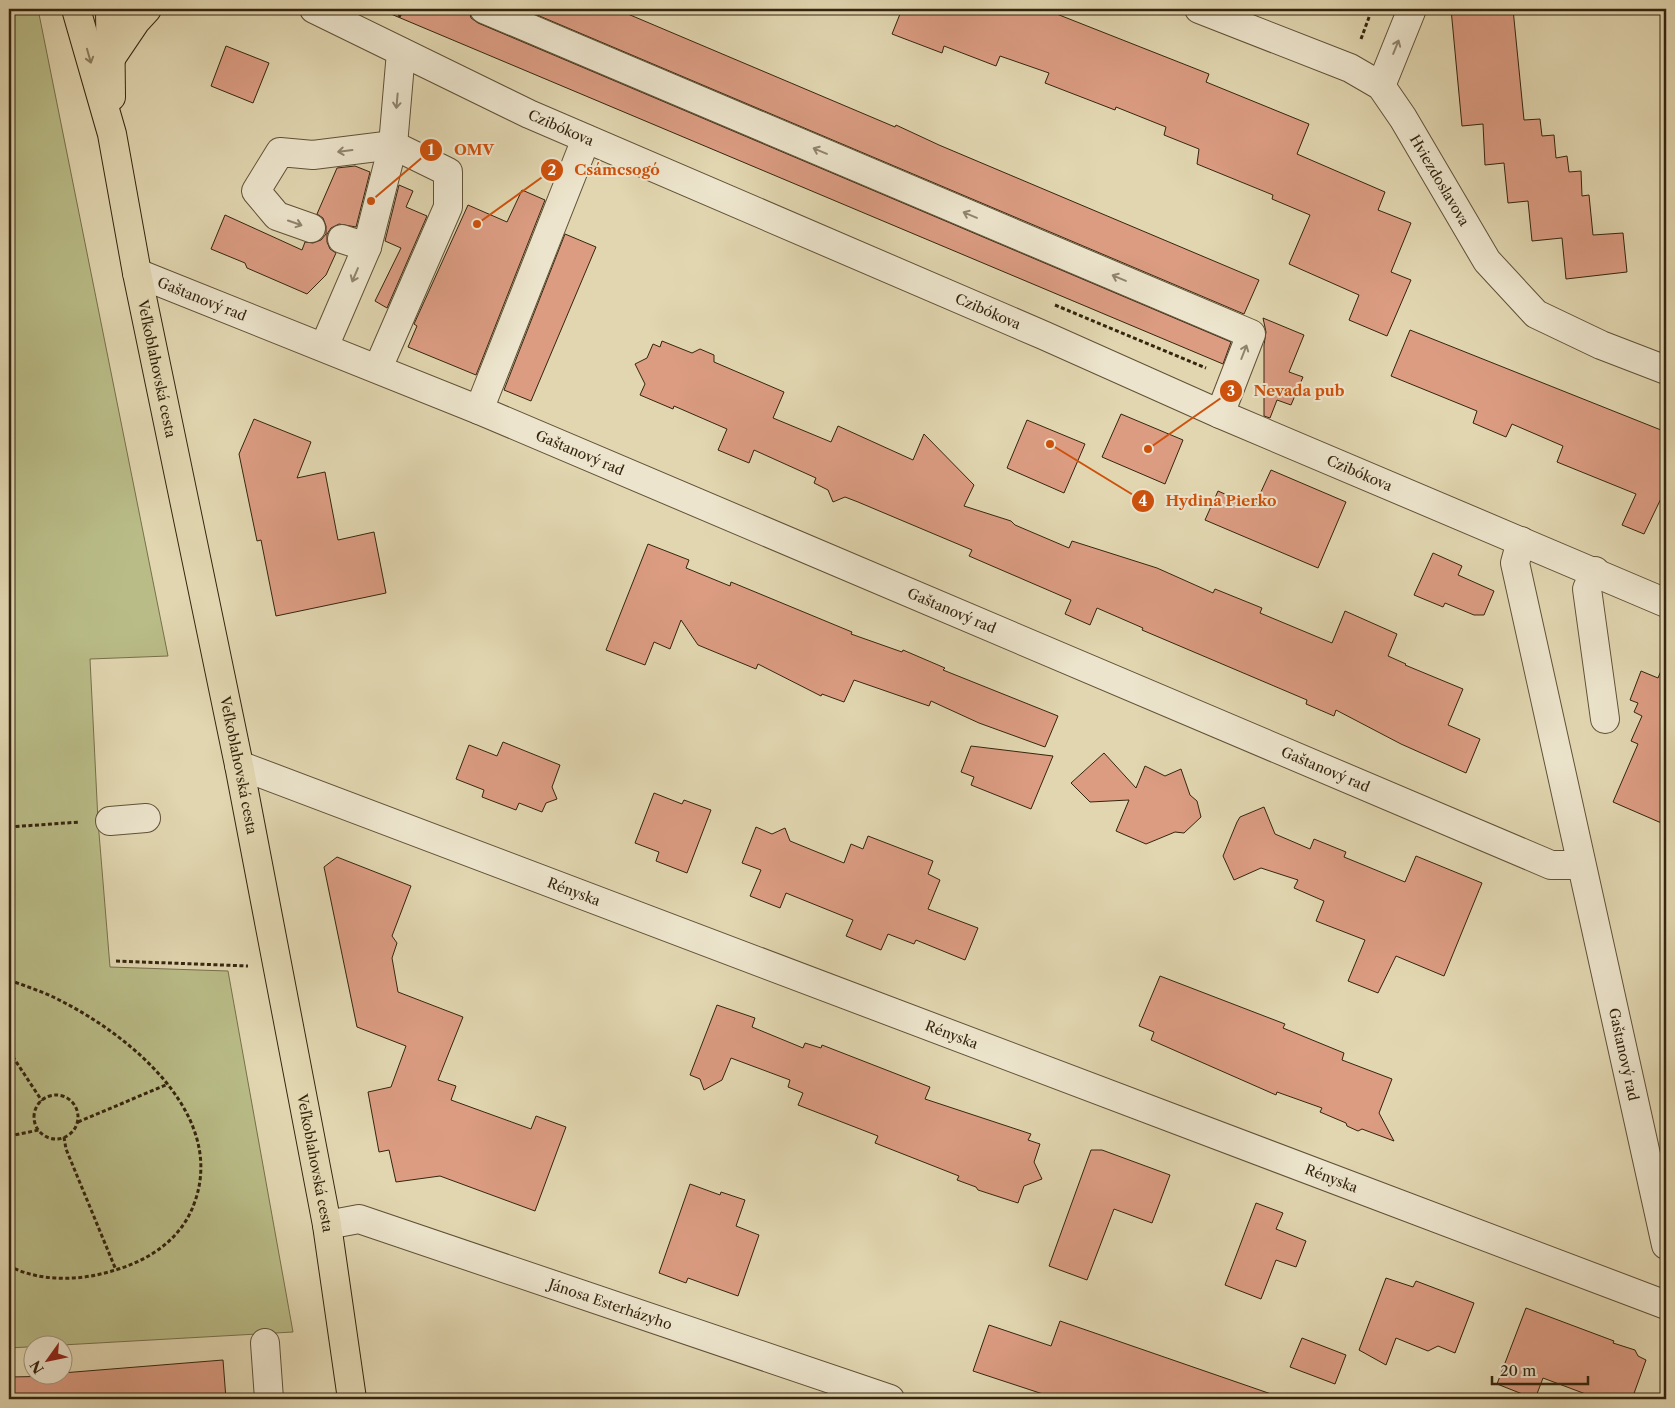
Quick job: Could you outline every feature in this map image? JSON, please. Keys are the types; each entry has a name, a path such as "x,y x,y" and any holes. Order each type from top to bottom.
{"main road":[{"name":"Veľkoblahovská cesta","path":"76,9 112,134 137,273 239,765 327,1225 352,1399"},
{"name":"Veľkoblahovská cesta","path":"110,9 112,134"},
{"path":"111,58 136,20 147,9"}],"street":[{"name":"Czibókova","path":"314,9 529,114 1044,335 1220,414 1521,541 1595,570 1666,603"},
{"path":"484,9 1251,334 1220,414"},
{"name":"Hviezdoslavova","path":"1199,9 1350,68 1381,86 1403,118 1487,261 1536,314 1600,345 1666,370"},
{"path":"1381,86 1412,9"},
{"path":"324,346 354,243 393,145 401,52"},
{"path":"479,410 586,139"},
{"path":"311,228 277,216 256,191 280,152 313,155 393,145 448,172 448,207 378,368"},
{"name":"Gaštanový rad","path":"137,273 324,346 479,410 1550,866 1581,865"},
{"name":"Gaštanový rad","path":"1521,541 1515,563 1666,1245"},
{"path":"1595,570 1587,589 1605,719"},
{"name":"Rényska","path":"239,765 1665,1303"},
{"path":"99,821 146,818"},
{"name":"Jánosa Esterházyho","path":"327,1225 358,1219 890,1399"},
{"path":"264,1343 269,1399"}],"path":[{"path":"9,827 99,821"},
{"path":"116,961 255,966"},
{"path":"9,980 64,1002 92,1018 144,1060 179,1098 192,1123 202,1166 201,1187 193,1208 180,1230 162,1248 140,1261 116,1270 75,1278 57,1278 20,1272 9,1266"},
{"path":"9,1051 42,1101"},
{"path":"78,1122 168,1084"},
{"path":"52,1095 67,1098 76,1108 78,1122 75,1129 64,1137 50,1138 39,1130 34,1116 36,1109 42,1101 52,1095"},
{"path":"9,1136 39,1130"},
{"path":"64,1137 66,1149 116,1270"}],"green space":[{"path":"9,9 38,9 168,656 90,659 98,821 110,967 228,971 293,1332 72,1344 72,1336 22,1336 22,1347 9,1348"}],"building":[{"path":"379,9 469,9 471,18 478,23 1231,342 1223,364"},
{"path":"523,9 616,9 895,127 896,125 939,145 1259,280 1244,314"},
{"path":"902,9 1044,9 1209,74 1206,82 1309,124 1297,154 1385,192 1378,210 1411,223 1391,272 1411,280 1387,336 1349,320 1359,295 1289,264 1310,215 1272,199 1273,195 1197,164 1199,149 1164,135 1166,127 1116,107 1115,110 1045,83 1049,73 1000,56 996,66 944,46 942,53 892,34"},
{"path":"1451,9 1513,9 1524,120 1540,119 1542,136 1554,135 1556,158 1567,156 1569,172 1581,171 1582,196 1589,195 1593,235 1623,233 1627,272 1566,279 1562,238 1532,241 1528,201 1508,203 1504,163 1485,165 1483,124 1462,126"},
{"path":"226,46 269,63 253,103 211,86"},
{"path":"355,166 370,172 356,227 339,224 331,228 327,234 327,242 330,249 336,253 326,275 307,294 247,268 245,263 211,249 225,215 302,250 305,242 313,243 321,240 326,234 326,226 323,218 317,214 337,168"},
{"path":"399,185 413,191 406,207 427,216 387,308 375,301 401,248 385,241"},
{"path":"522,190 545,200 476,375 408,347 417,326 414,324 468,205 507,222"},
{"path":"565,234 596,247 531,401 504,390"},
{"path":"1263,318 1304,335 1289,372 1303,377 1291,405 1277,400 1270,418 1264,416 1264,345 1266,332"},
{"path":"1410,330 1666,432 1666,488 1644,534 1622,525 1636,494 1557,462 1563,446 1512,424 1506,437 1473,423 1477,411 1391,376"},
{"path":"662,341 692,353 700,349 714,355 714,362 784,392 773,418 831,442 838,426 913,460 924,434 974,485 964,506 1011,521 1015,525 1069,548 1072,541 1157,568 1213,593 1215,589 1262,608 1260,613 1332,643 1345,611 1397,634 1388,656 1463,689 1448,725 1480,739 1466,773 1401,744 1336,710 1334,716 1306,704 1307,700 1142,630 1143,628 1097,608 1090,625 1065,614 1071,600 969,556 972,550 858,502 845,497 833,502 828,490 814,483 816,478 754,450 749,463 718,450 727,429 674,406 673,409 640,395 645,384 635,364 647,358 653,344 660,347"},
{"path":"1121,414 1183,440 1165,484 1102,457"},
{"path":"254,419 311,442 297,478 325,472 338,540 374,532 386,593 276,616 261,540 257,541 239,454"},
{"path":"1027,420 1085,444 1064,493 1007,468"},
{"path":"1271,470 1346,502 1318,568 1205,520 1218,491 1254,507"},
{"path":"648,544 689,560 686,568 730,586 731,582 852,632 851,634 902,652 903,650 945,668 943,670 1058,716 1045,747 979,723 931,701 929,706 854,680 844,702 822,694 821,696 758,664 756,669 698,645 681,620 670,649 654,642 645,665 606,650"},
{"path":"1433,553 1462,566 1458,575 1494,591 1484,615 1474,615 1445,603 1443,607 1414,595"},
{"path":"1666,659 1666,825 1613,802 1638,744 1631,741 1642,716 1634,712 1638,703 1630,700 1641,671 1658,678"},
{"path":"503,742 560,765 552,787 557,799 546,803 542,812 519,803 516,810 482,797 484,790 456,779 469,745 497,756"},
{"path":"971,746 1053,756 1031,809 971,785 974,777 961,772"},
{"path":"1104,753 1136,788 1145,766 1165,776 1181,769 1190,795 1197,801 1201,817 1184,833 1175,832 1146,844 1116,831 1129,800 1090,802 1071,783"},
{"path":"654,793 682,804 684,800 711,810 687,873 656,861 659,852 635,843"},
{"path":"1264,807 1275,834 1310,849 1314,839 1346,852 1344,857 1405,882 1416,856 1482,883 1444,976 1396,956 1378,993 1348,981 1365,940 1316,921 1324,901 1294,888 1298,880 1261,868 1234,880 1223,856 1240,817"},
{"path":"756,827 772,834 785,828 790,841 844,863 851,844 863,849 868,836 933,861 928,874 940,880 928,909 978,928 965,960 916,940 914,944 888,934 881,950 846,936 853,920 786,893 780,908 750,896 761,870 742,863"},
{"path":"337,857 411,886 392,936 397,943 392,958 398,992 463,1017 438,1080 456,1086 451,1100 531,1129 536,1116 566,1127 535,1211 440,1176 396,1182 389,1150 379,1152 368,1092 391,1087 406,1046 357,1027 324,867"},
{"path":"1160,976 1285,1024 1283,1028 1344,1053 1342,1060 1392,1079 1379,1113 1394,1141 1362,1129 1358,1131 1347,1126 1346,1123 1320,1112 1322,1108 1277,1092 1276,1095 1151,1040 1154,1032 1139,1026"},
{"path":"717,1005 755,1018 752,1027 803,1048 805,1043 821,1048 822,1045 930,1087 925,1099 1031,1134 1028,1140 1040,1144 1034,1162 1042,1179 1024,1186 1018,1203 978,1190 976,1187 957,1180 959,1176 875,1143 878,1136 798,1105 803,1093 788,1087 790,1080 731,1058 722,1080 704,1090 700,1079 690,1075"},
{"path":"1091,1150 1102,1150 1170,1175 1152,1223 1114,1209 1087,1280 1049,1266"},
{"path":"690,1184 720,1195 721,1192 745,1200 736,1226 759,1235 738,1296 688,1278 686,1283 659,1273"},
{"path":"1256,1203 1283,1213 1276,1229 1306,1241 1296,1267 1276,1260 1261,1299 1225,1285"},
{"path":"1386,1278 1413,1287 1416,1281 1474,1303 1455,1353 1438,1346 1428,1351 1396,1338 1386,1365 1359,1350"},
{"path":"1526,1308 1635,1350 1638,1356 1646,1360 1632,1399 1599,1399 1543,1378 1535,1399 1497,1384"},
{"path":"1060,1321 1274,1395 1274,1399 1058,1399 973,1371 989,1325 1051,1346"},
{"path":"1302,1338 1346,1355 1335,1384 1290,1367"},
{"path":"223,1360 226,1399 9,1399 9,1377 22,1377 22,1386 72,1386 72,1372"}],"place":[{"name":"OMV","path":"371,201"},
{"name":"Csámcsogó","path":"477,224"},
{"name":"Hydina Pierko","path":"1050,444"},
{"name":"Nevada pub","path":"1148,449"}]}
